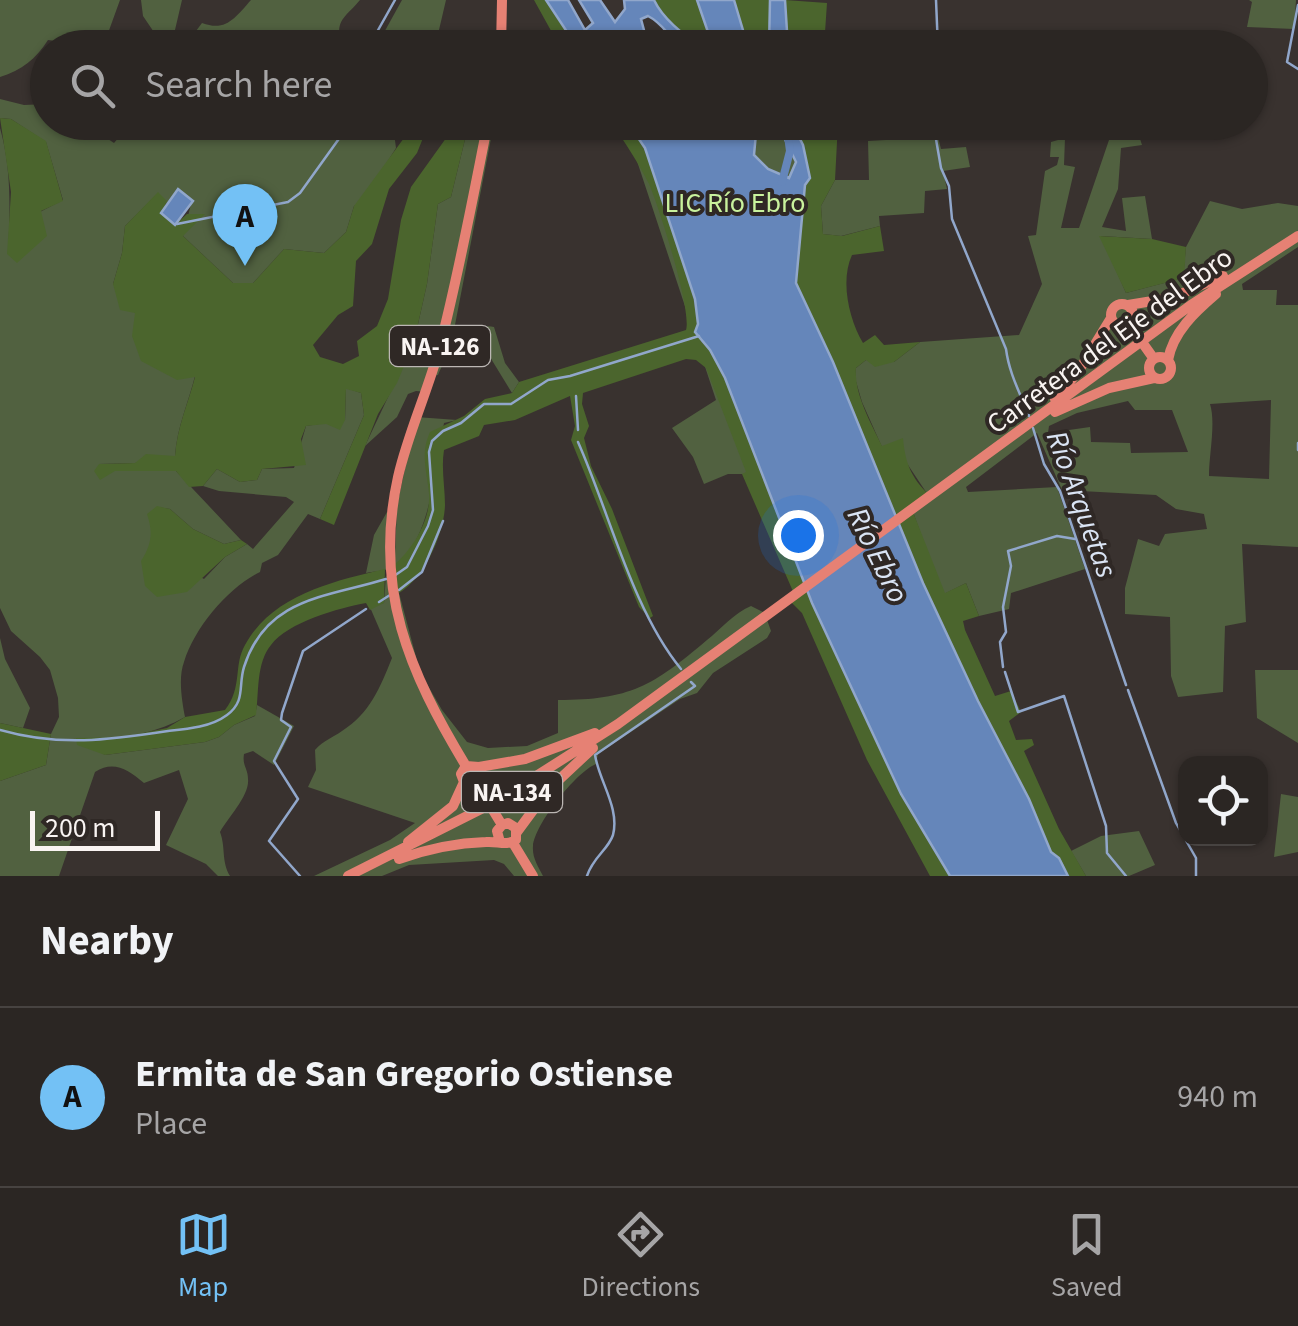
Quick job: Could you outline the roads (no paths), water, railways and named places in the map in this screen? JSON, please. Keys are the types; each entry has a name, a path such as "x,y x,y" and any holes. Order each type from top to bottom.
{"main road":[{"path":"501,30 502,0"},
{"name":"NA-126","path":"466,766 413,670 392,590 390,536 398,474 441,343 484,140"},
{"path":"971,466 1067,387 1115,306 1149,304 1192,291 1295,238"},
{"path":"996,451 1066,406 1109,388 1169,376 1168,360 1174,339 1210,300 1295,238"},
{"name":"Carretera del Eje del Ebro","path":"696,667 1191,305 1295,238"},
{"path":"1128,305 1133,314 1130,326 1152,357"},
{"path":"1111,318 1118,326 1130,326"},
{"path":"1152,357 1168,360"},
{"path":"1152,357 1149,368 1154,378"},
{"path":"357,876 424,850 515,838 548,790 572,765 696,667"},
{"name":"NA-134","path":"348,876 497,801 589,744 696,667"},
{"path":"533,876 512,825 500,822 479,787 464,782 460,774 466,766 525,760 572,744 664,690"},
{"path":"479,767 479,787"},
{"path":"340,876 438,821 453,806 464,782"},
{"path":"500,822 496,834 500,842"}],"water":[{"path":"546,0 568,0 585,30 566,30"},
{"path":"579,0 600,0 615,22 625,9 624,0 654,0 680,30 665,30 648,16 641,19 644,30 585,30 593,23"},
{"path":"697,0 734,0 743,30 707,30"},
{"path":"770,0 785,0 787,30 769,30"},
{"name":"LIC Río Ebro","path":"640,140 755,140 754,155 768,169 789,178 796,162 785,140 800,140 810,178 805,185 796,283 833,362 923,583 1051,852 1059,858 1068,876 950,876 901,794 812,603 725,378 695,332 695,299"},
{"path":"178,189 193,201 175,225 161,213"}],"waterway":[{"path":"378,30 395,0"},
{"path":"936,0 937,30"},
{"path":"1298,5 1287,62 1298,69"},
{"path":"177,224 288,202 300,193 338,140"},
{"name":"Río Ebro","path":"782,182 790,151 788,140"},
{"path":"936,140 949,186 952,219 1029,416"},
{"path":"394,576 407,567 428,526 433,510 429,452 432,441 443,431 461,423 484,404 511,404 548,380 699,336"},
{"path":"576,396 578,430"},
{"name":"Río Arquetas","path":"1033,428 1044,464 1060,491 1126,685"},
{"path":"578,442 635,590 681,669"},
{"path":"1298,443 1298,450"},
{"path":"399,590 422,572 443,521"},
{"path":"1003,667 1000,642 1006,632 1003,607 1011,566 1008,551 1057,536 1075,539"},
{"path":"0,730 43,739 84,740 214,722 237,704 244,667 267,626 283,613 321,596 386,579"},
{"path":"379,602 390,595"},
{"path":"300,876 269,841 298,799 274,761 291,727 281,720 282,713 303,651 366,609"},
{"path":"1005,672 1018,712 1064,696 1106,826 1107,853 1126,876"},
{"path":"587,876 611,840 614,825 595,755 695,686 691,682"},
{"name":"Río Arquetas","path":"1128,690 1176,823 1196,858 1196,876"}],"place":[{"name":"Ermita de San Gregorio Ostiense","path":"245,266"}]}
